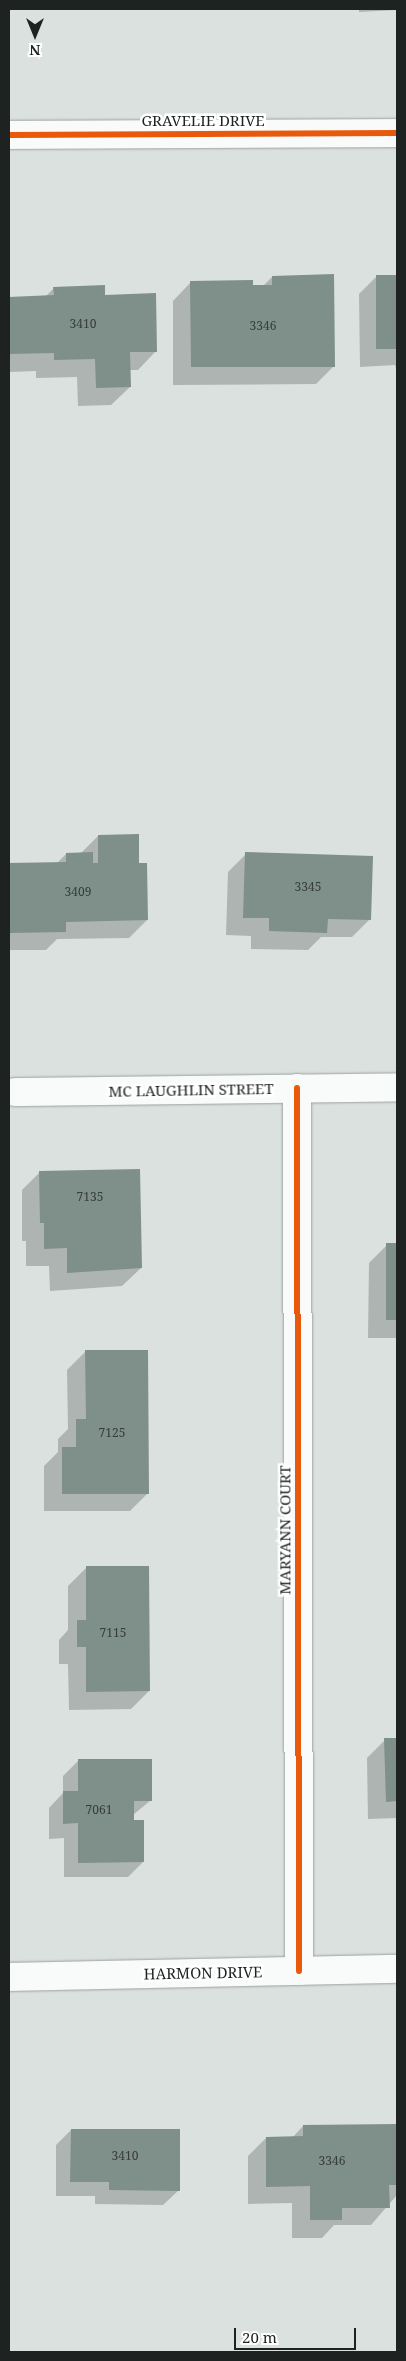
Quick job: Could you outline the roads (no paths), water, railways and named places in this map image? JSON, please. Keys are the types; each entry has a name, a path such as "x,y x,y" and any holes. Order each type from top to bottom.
{"street":[{"name":"GRAVELIE DRIVE","path":"9,135 397,133"},
{"name":"MC LAUGHLIN STREET","path":"15,1092 397,1087"},
{"name":"MARYANN COURT","path":"297,1088 298,1971"},
{"name":"HARMON DRIVE","path":"9,1977 397,1969"}]}
